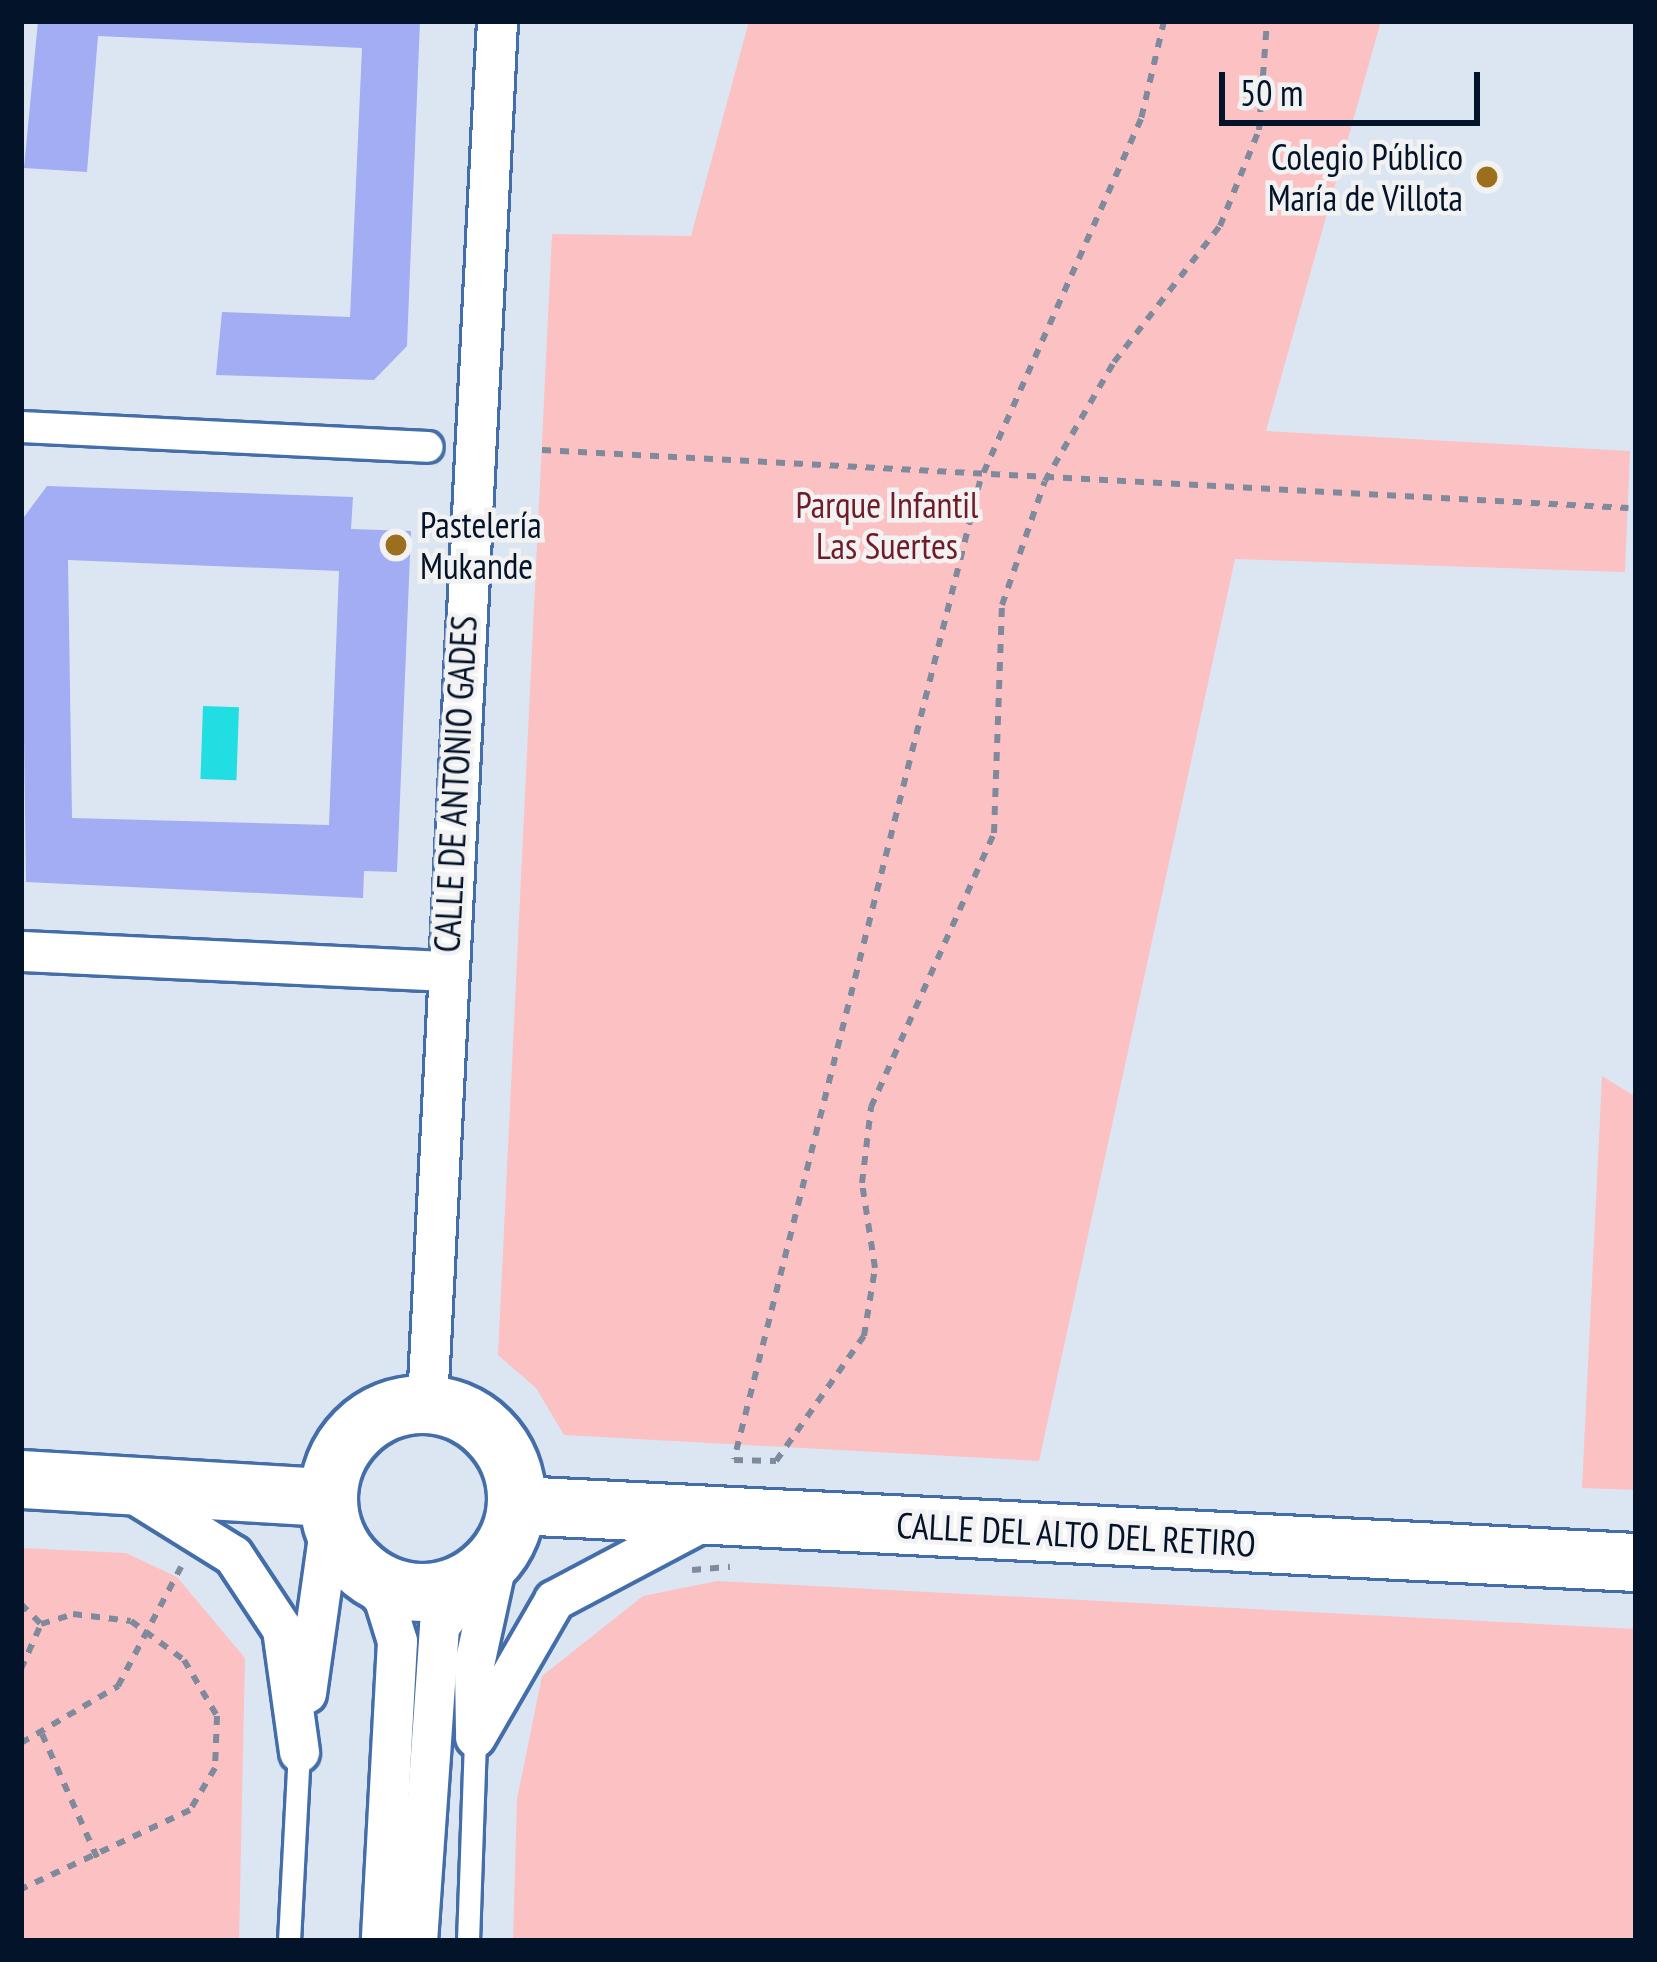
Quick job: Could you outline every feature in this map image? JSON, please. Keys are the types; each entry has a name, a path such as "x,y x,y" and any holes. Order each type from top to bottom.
{"main road":[{"path":"21,1479 118,1484 335,1525 412,1591 499,1543 508,1461 483,1424 427,1403 358,1430 335,1525"},
{"name":"CALLE DEL ALTO DEL RETIRO","path":"499,1543 711,1517 1636,1562"}],"street":[{"name":"CALLE DE ANTONIO GADES","path":"427,1403 445,971 497,21"},
{"path":"21,427 428,447"},
{"path":"21,951 445,971"},
{"path":"118,1484 233,1555 258,1592 282,1629 299,1752"},
{"path":"475,1737 554,1600 711,1517"},
{"path":"335,1525 384,1599 396,1663 381,1941"},
{"path":"299,1752 335,1525"},
{"path":"417,1941 436,1665 446,1609 499,1543"},
{"path":"475,1737 474,1664 499,1543"}],"lane":[{"path":"468,1941 475,1737"},
{"path":"289,1941 299,1752"}],"path":[{"path":"1164,21 1141,119 982,477 734,1460 776,1461 863,1336 875,1268 862,1183 871,1106 994,833 1003,605 1045,481 1114,362 1220,226 1259,130 1267,21"},
{"path":"542,450 1045,481 1628,508"},
{"path":"21,1743 118,1686 151,1635 185,1558"},
{"path":"21,1604 40,1624"},
{"path":"21,1889 98,1860 190,1810 215,1768 217,1716 184,1660 131,1621 73,1614 40,1624"},
{"path":"21,1669 40,1624"},
{"path":"42,1734 98,1860"}],"green space":[{"name":"Parque Infantil Las Suertes","path":"749,21 1381,21 1266,431 1630,451 1625,572 1235,559 1039,1461 564,1435 536,1388 498,1355 552,234 691,236"},
{"path":"1602,1076 1636,1097 1636,1490 1582,1488"},
{"path":"21,1548 126,1553 177,1577 245,1658 239,1941 21,1941"},
{"path":"717,1581 1636,1629 1636,1941 513,1941 517,1799 542,1676 643,1596"}],"water":[{"path":"203,706 239,707 236,780 200,779"}],"building":[{"path":"38,21 420,21 407,346 374,380 216,375 222,312 350,317 362,48 98,36 87,172 24,168"},
{"path":"47,486 353,497 351,529 411,531 397,872 364,871 363,898 26,882 21,521","holes":["68,560 339,571 329,825 72,818"]}],"place":[{"name":"Colegio Público María de Villota","path":"1487,177"},
{"name":"Pastelería Mukande","path":"396,545"}]}
